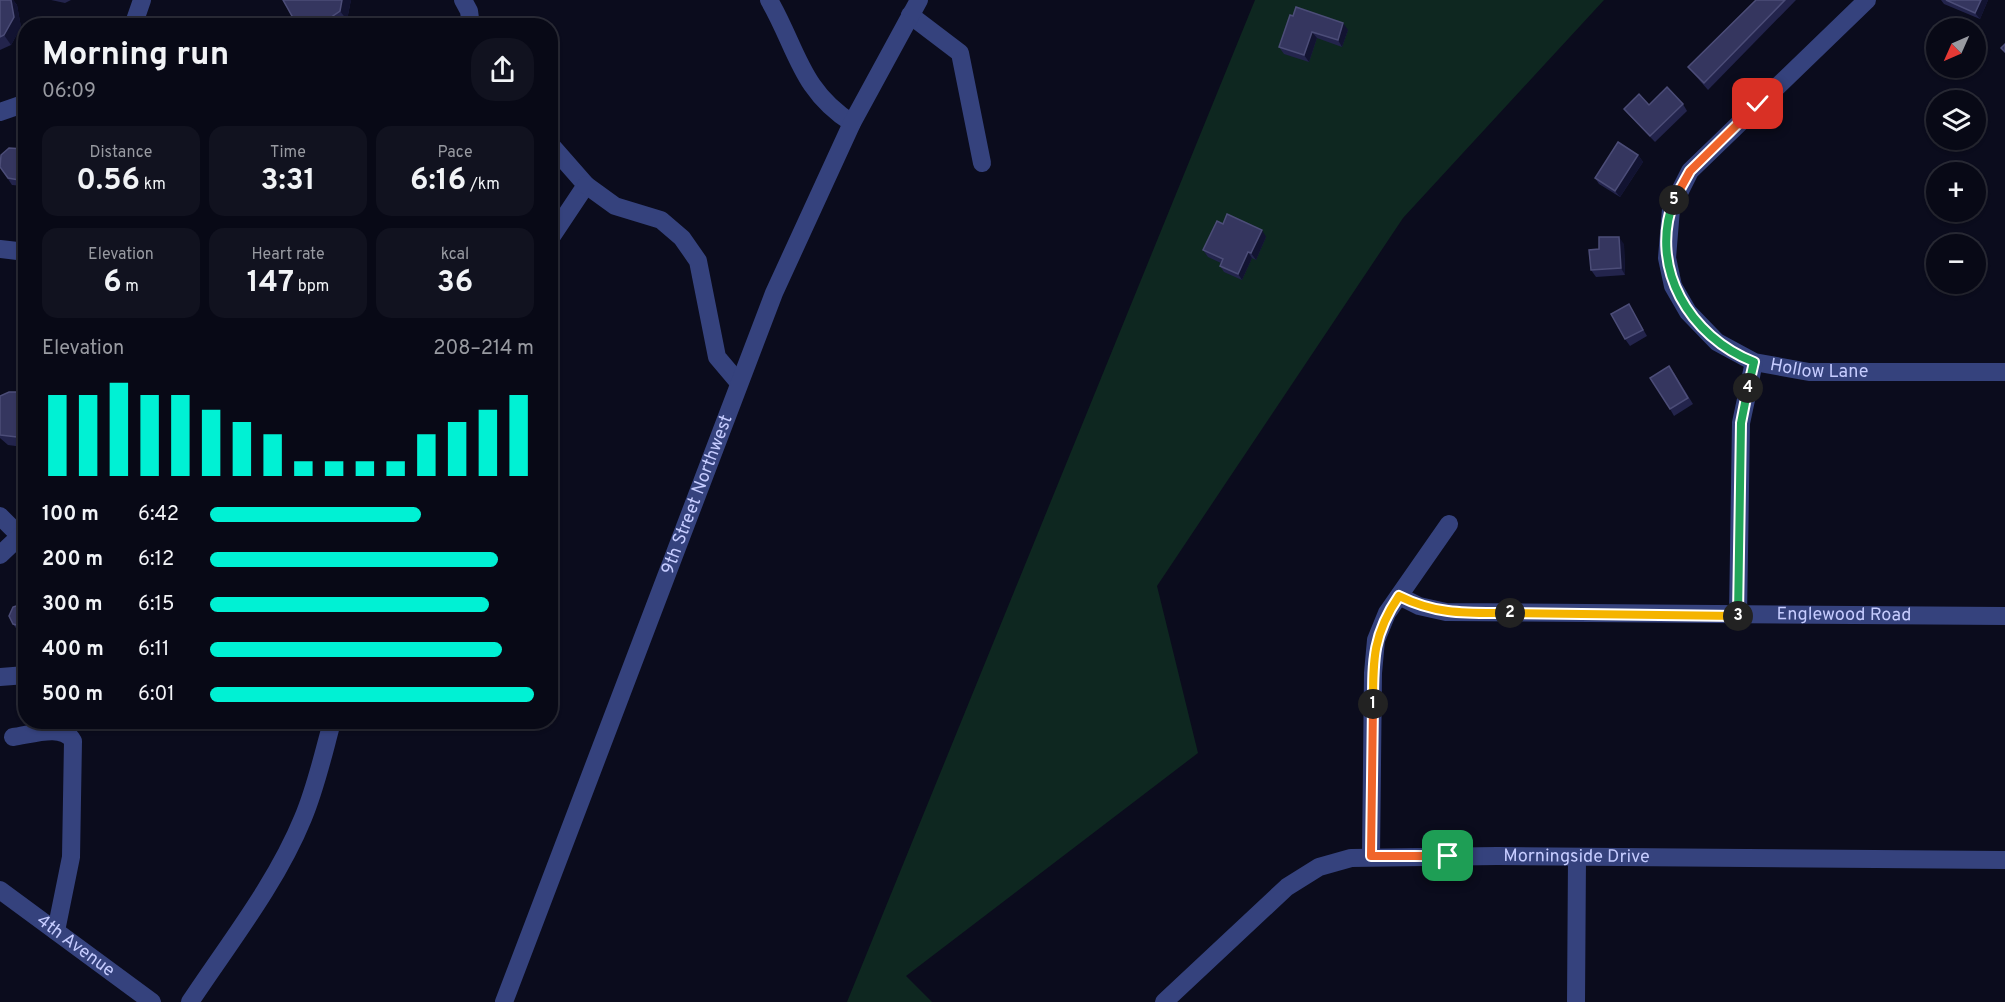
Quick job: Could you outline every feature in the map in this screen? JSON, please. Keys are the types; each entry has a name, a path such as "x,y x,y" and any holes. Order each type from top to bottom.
{"street":[{"path":"136,18 142,0"},
{"path":"463,0 470,18"},
{"path":"769,0 802,73 826,102 852,123"},
{"name":"Hollow Lane","path":"1867,0 1703,156 1683,182 1671,209 1667,258 1673,286 1679,300 1716,342 1754,362 1809,372 2005,372"},
{"path":"915,8 960,53 982,163"},
{"name":"9th Street Northwest","path":"504,1002 774,293 852,123 915,8"},
{"path":"0,112 18,106"},
{"path":"558,153 586,185 615,206 662,220 682,238 698,261 717,357 739,383"},
{"path":"558,227 586,185"},
{"path":"0,249 18,251"},
{"path":"1738,616 1741,423 1754,362"},
{"path":"0,516 18,534"},
{"path":"1371,856 1374,653 1380,627 1449,525"},
{"path":"0,555 18,542"},
{"name":"Englewood Road","path":"1399,596 1419,606 1446,612 1738,616 2005,616"},
{"path":"0,677 18,676"},
{"path":"13,737 67,729"},
{"path":"56,931 71,857 73,741 70,729"},
{"path":"190,1002 280,865 303,820 320,773 330,729"},
{"name":"Morningside Drive","path":"1164,1002 1287,886 1303,875 1336,862 1371,856 2005,860"},
{"path":"1576,1002 1577,857"},
{"name":"4th Avenue","path":"0,890 152,1002"}],"green space":[{"path":"1255,0 1604,0 1403,218 1157,586 1198,753 906,976 932,1002 847,1002"}],"building":[{"path":"0,0 11,0 14,17 4,35 0,37"},
{"path":"283,0 342,0 340,11 330,18 294,18"},
{"path":"1756,0 1785,0 1704,83 1688,67"},
{"path":"1946,0 1981,0 1975,13"},
{"path":"1296,7 1343,23 1338,40 1312,32 1304,55 1279,47 1290,15 1293,16"},
{"path":"1667,87 1683,104 1650,136 1624,109 1639,94 1649,105"},
{"path":"1618,142 1638,155 1615,191 1595,178"},
{"path":"9,148 18,149 18,180 8,178 0,167 1,155"},
{"path":"1227,214 1262,230 1238,274 1220,266 1223,259 1203,250 1217,221 1223,224"},
{"path":"1599,237 1619,237 1621,268 1591,270 1589,250 1599,249"},
{"path":"1629,304 1643,330 1625,339 1611,314"},
{"path":"1669,366 1688,398 1670,409 1650,378"},
{"path":"9,392 18,393 17,437 0,435 0,396"},
{"path":"18,605 18,625 13,624 9,616 13,607"}],"route":[{"path":"1448,856 1371,856 1374,653 1380,627 1399,596 1419,606 1446,612 1738,616 1741,423 1754,362 1738,356 1716,342 1679,300 1670,275 1667,237 1671,209 1690,171 1758,104"}]}
